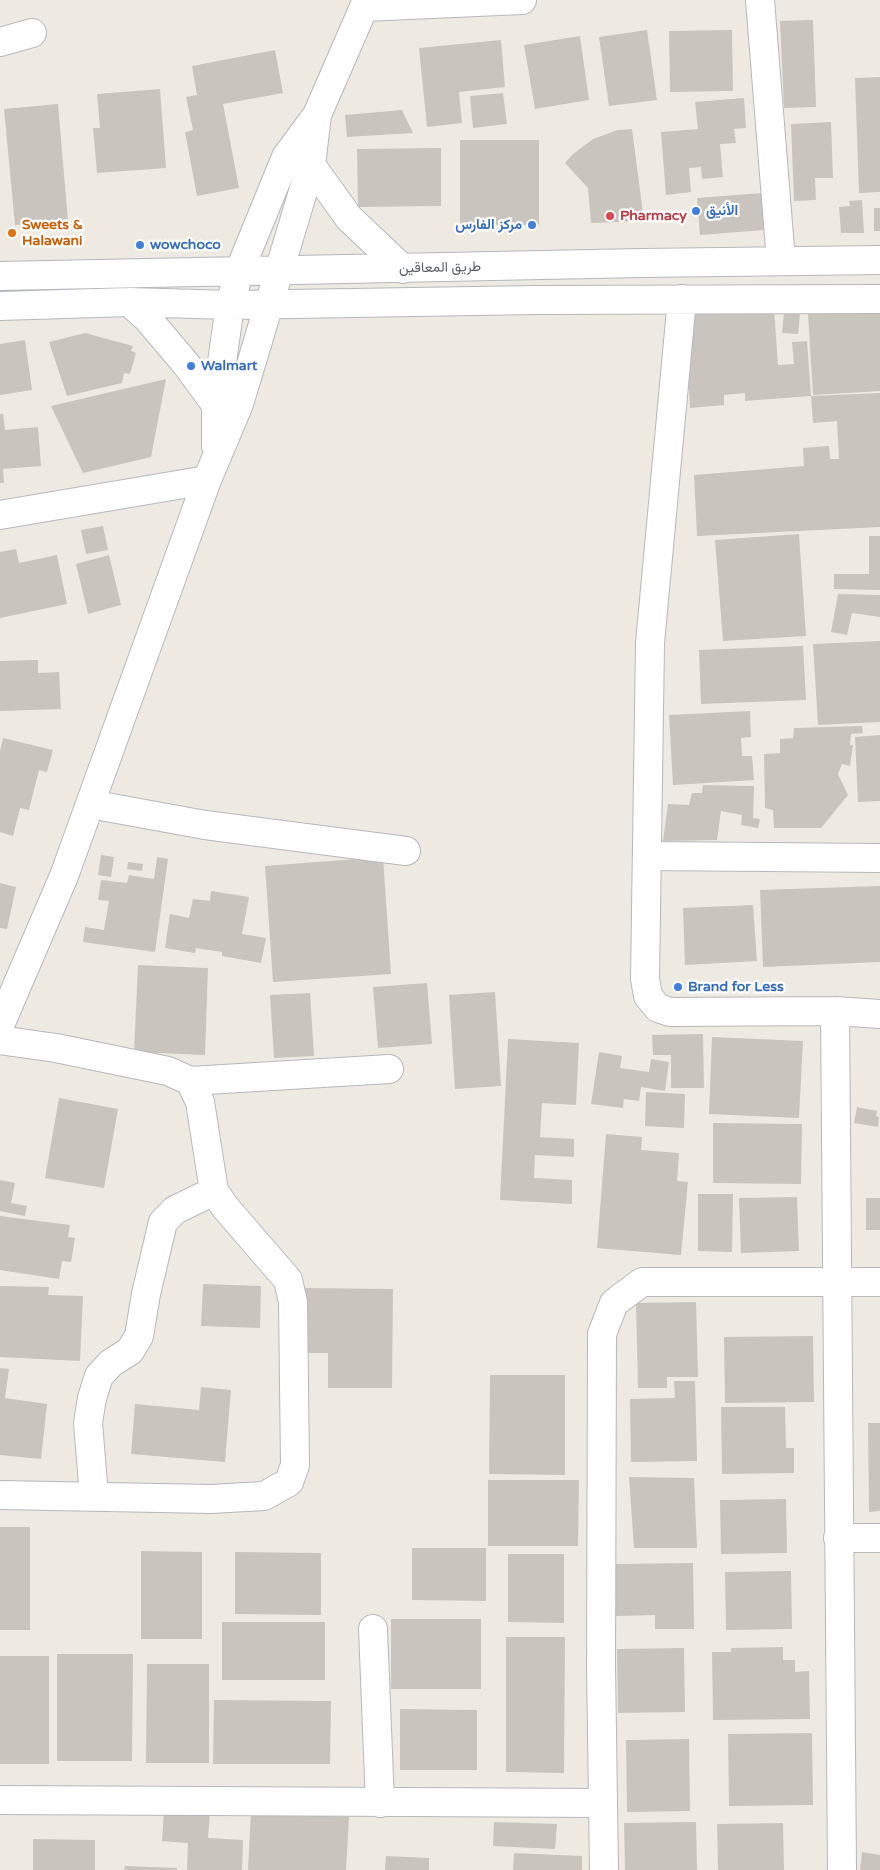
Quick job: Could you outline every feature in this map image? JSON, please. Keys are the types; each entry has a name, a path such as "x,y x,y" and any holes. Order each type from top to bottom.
{"street":[{"path":"211,470 216,405 230,305 239,272 286,158 317,115 366,4 522,0"},
{"path":"760,0 781,261"},
{"path":"0,42 32,33"},
{"path":"0,1025 64,876 211,470 239,404 310,165 317,115"},
{"path":"310,165 348,218 403,268"},
{"name":"طريق المعاقين","path":"0,276 880,260"},
{"path":"0,306 130,302 230,305 880,299"},
{"path":"682,300 650,643 645,979 648,996 658,1008 670,1012 835,1011 880,1014"},
{"path":"130,302 186,364 216,405"},
{"path":"0,515 211,470"},
{"path":"90,804 205,825 406,851"},
{"path":"648,856 880,858"},
{"path":"835,1011 842,1870"},
{"path":"0,1040 56,1048 168,1071 190,1081 389,1069"},
{"path":"0,1494 211,1498 264,1496 289,1482 295,1465 293,1302 288,1280 225,1207 214,1190 200,1102 190,1081"},
{"path":"94,1496 88,1423 92,1398 99,1376 111,1363 130,1351 139,1336 163,1222 175,1210 214,1190"},
{"path":"604,1870 602,1334 614,1303 642,1282 880,1282"},
{"path":"838,1538 880,1538"},
{"path":"373,1629 380,1802"},
{"path":"0,1800 603,1804"}],"building":[{"path":"813,20 816,107 784,108 780,21"},
{"path":"647,30 657,100 609,106 599,37"},
{"path":"732,30 733,91 670,92 669,31"},
{"path":"580,36 589,100 535,109 524,45"},
{"path":"501,40 505,87 459,92 462,123 427,127 419,48"},
{"path":"275,50 283,93 223,104 239,188 197,196 185,132 193,130 186,97 197,95 192,66"},
{"path":"880,77 880,192 859,193 855,78"},
{"path":"160,89 166,168 97,173 93,128 100,128 97,94"},
{"path":"503,93 507,124 473,128 470,96"},
{"path":"744,98 746,128 734,129 736,143 720,144 723,177 702,179 701,167 689,168 691,192 666,195 661,132 698,129 695,102"},
{"path":"58,104 68,221 15,225 4,109"},
{"path":"402,110 413,133 347,137 345,115"},
{"path":"831,122 833,178 815,178 816,200 794,201 791,124"},
{"path":"632,129 644,221 591,223 588,188 565,163 573,154 593,139 618,130"},
{"path":"460,140 539,140 539,225 460,225"},
{"path":"441,148 441,206 358,207 357,149"},
{"path":"762,193 764,230 700,235 697,198"},
{"path":"862,200 864,233 841,233 839,207 850,206 849,201"},
{"path":"874,208 880,208 880,231 874,231"},
{"path":"774,309 778,365 794,364 792,342 807,341 811,396 745,401 745,393 724,395 724,405 690,408 685,313"},
{"path":"880,309 880,391 813,395 808,314"},
{"path":"784,313 800,314 798,334 782,333"},
{"path":"85,333 133,346 131,351 136,353 130,374 124,373 122,383 67,396 49,342"},
{"path":"25,340 32,390 0,395 0,344"},
{"path":"166,379 151,457 83,473 51,406"},
{"path":"880,393 880,527 697,536 694,475 804,466 803,448 829,446 830,459 839,459 837,421 813,423 811,396"},
{"path":"0,414 3,414 5,430 38,427 41,466 3,469 4,483 0,483"},
{"path":"103,526 108,550 86,554 81,530"},
{"path":"799,534 806,636 723,641 715,540"},
{"path":"869,536 880,536 880,590 834,589 834,574 869,574"},
{"path":"16,549 19,563 57,555 67,604 0,618 0,552"},
{"path":"109,555 121,605 88,614 76,564"},
{"path":"838,594 880,595 880,617 852,613 847,635 831,632"},
{"path":"880,641 880,722 818,725 813,644"},
{"path":"803,646 806,700 701,704 699,650"},
{"path":"38,660 38,673 59,672 61,709 0,711 0,661"},
{"path":"750,711 751,737 741,738 742,756 752,756 754,780 673,785 669,715"},
{"path":"862,726 863,733 851,734 850,745 853,745 850,766 842,764 838,774 848,795 821,828 774,828 773,810 765,808 764,754 780,753 780,739 793,738 794,728"},
{"path":"880,735 880,801 858,802 855,737"},
{"path":"3,738 53,750 47,772 39,770 29,810 20,808 13,836 0,832 0,751"},
{"path":"703,785 754,786 753,818 760,819 758,828 741,825 742,815 721,811 717,840 663,841 668,804 689,805 692,793 702,793"},
{"path":"101,855 114,857 111,877 98,875"},
{"path":"157,857 168,859 155,952 83,942 85,927 104,930 109,901 98,900 101,880 127,883 129,875 154,879"},
{"path":"383,857 391,974 273,982 265,866"},
{"path":"128,862 143,864 142,871 127,869"},
{"path":"0,883 16,887 7,929 0,928"},
{"path":"880,886 880,962 763,967 760,890"},
{"path":"211,891 249,897 242,934 266,938 261,963 222,956 222,952 196,948 195,953 165,948 170,914 189,918 193,899 210,901"},
{"path":"753,905 757,961 685,965 683,908"},
{"path":"138,965 208,968 205,1055 134,1052"},
{"path":"427,983 432,1044 378,1048 373,987"},
{"path":"495,992 501,1086 455,1089 449,995"},
{"path":"310,993 314,1056 274,1058 270,995"},
{"path":"703,1034 704,1088 671,1088 671,1055 653,1055 652,1035"},
{"path":"712,1037 803,1041 799,1118 709,1114"},
{"path":"508,1039 579,1043 576,1105 542,1103 540,1137 574,1139 574,1157 535,1155 534,1178 572,1180 572,1204 500,1200"},
{"path":"599,1052 622,1056 620,1068 649,1072 651,1059 669,1062 665,1091 641,1087 639,1101 624,1099 623,1108 591,1104"},
{"path":"646,1092 685,1094 684,1128 645,1126"},
{"path":"59,1098 118,1109 104,1188 45,1178"},
{"path":"857,1107 877,1111 876,1116 879,1117 878,1127 854,1123"},
{"path":"713,1123 802,1124 801,1184 713,1183"},
{"path":"606,1134 642,1137 641,1150 679,1153 677,1181 688,1182 681,1255 597,1248"},
{"path":"0,1180 15,1183 11,1203 27,1206 25,1216 0,1211"},
{"path":"698,1194 733,1194 732,1252 698,1251"},
{"path":"797,1197 799,1251 741,1253 739,1198"},
{"path":"866,1198 880,1198 880,1230 866,1230"},
{"path":"0,1216 70,1225 68,1237 75,1238 71,1262 62,1261 59,1279 0,1270"},
{"path":"203,1284 261,1286 260,1328 201,1326"},
{"path":"0,1286 49,1287 48,1295 83,1296 80,1361 0,1357"},
{"path":"304,1288 393,1289 392,1388 328,1388 328,1353 303,1353"},
{"path":"696,1302 698,1377 667,1377 667,1388 638,1388 636,1303"},
{"path":"813,1336 814,1402 725,1403 724,1337"},
{"path":"0,1368 9,1369 5,1398 47,1404 41,1459 0,1455"},
{"path":"490,1375 565,1375 565,1475 489,1474"},
{"path":"674,1381 695,1381 697,1461 631,1462 630,1399 675,1398"},
{"path":"201,1387 231,1390 225,1462 131,1454 135,1404 199,1410"},
{"path":"721,1407 785,1407 786,1448 794,1448 794,1473 722,1474"},
{"path":"868,1423 880,1423 880,1511 869,1512"},
{"path":"629,1477 694,1478 697,1548 634,1548"},
{"path":"488,1480 579,1480 578,1546 488,1546"},
{"path":"786,1499 787,1553 721,1554 720,1500"},
{"path":"0,1527 30,1527 30,1630 0,1630"},
{"path":"412,1548 486,1548 486,1601 412,1600"},
{"path":"141,1551 202,1552 202,1639 141,1639"},
{"path":"235,1552 321,1553 321,1615 235,1614"},
{"path":"508,1554 564,1554 564,1623 508,1622"},
{"path":"693,1563 694,1629 655,1629 655,1615 616,1616 615,1564"},
{"path":"791,1571 792,1629 726,1630 725,1572"},
{"path":"391,1619 481,1619 481,1689 391,1689"},
{"path":"222,1622 325,1622 325,1680 222,1680"},
{"path":"506,1637 565,1637 564,1773 506,1772"},
{"path":"783,1647 783,1660 795,1660 795,1672 809,1671 810,1719 713,1720 712,1652 731,1652 731,1648"},
{"path":"684,1648 685,1712 618,1713 617,1649"},
{"path":"57,1654 133,1654 132,1761 57,1761"},
{"path":"0,1656 49,1656 49,1764 0,1764"},
{"path":"147,1664 209,1664 209,1763 146,1763"},
{"path":"214,1700 331,1701 330,1764 213,1764"},
{"path":"400,1709 477,1710 477,1770 400,1770"},
{"path":"812,1733 813,1805 729,1806 728,1734"},
{"path":"689,1739 690,1811 627,1812 626,1740"},
{"path":"164,1811 210,1813 208,1838 243,1840 242,1870 187,1870 188,1843 162,1841"},
{"path":"251,1812 349,1817 346,1870 248,1870"},
{"path":"494,1822 557,1824 555,1849 493,1846"},
{"path":"696,1822 697,1870 625,1870 624,1823"},
{"path":"783,1823 784,1870 718,1870 717,1824"},
{"path":"33,1839 95,1840 95,1870 33,1870"},
{"path":"862,1852 880,1855 880,1870 860,1870"},
{"path":"514,1853 582,1856 582,1870 513,1870"},
{"path":"386,1856 429,1858 429,1870 385,1870"},
{"path":"125,1866 177,1868 177,1870 124,1870"}],"place":[{"name":"الأنيق","path":"696,211"},
{"name":"Pharmacy","path":"610,216"},
{"name":"مركز الفارس","path":"532,225"},
{"name":"Sweets & Halawani","path":"12,233"},
{"name":"wowchoco","path":"140,245"},
{"name":"Walmart","path":"191,366"},
{"name":"Brand for Less","path":"678,987"}]}
